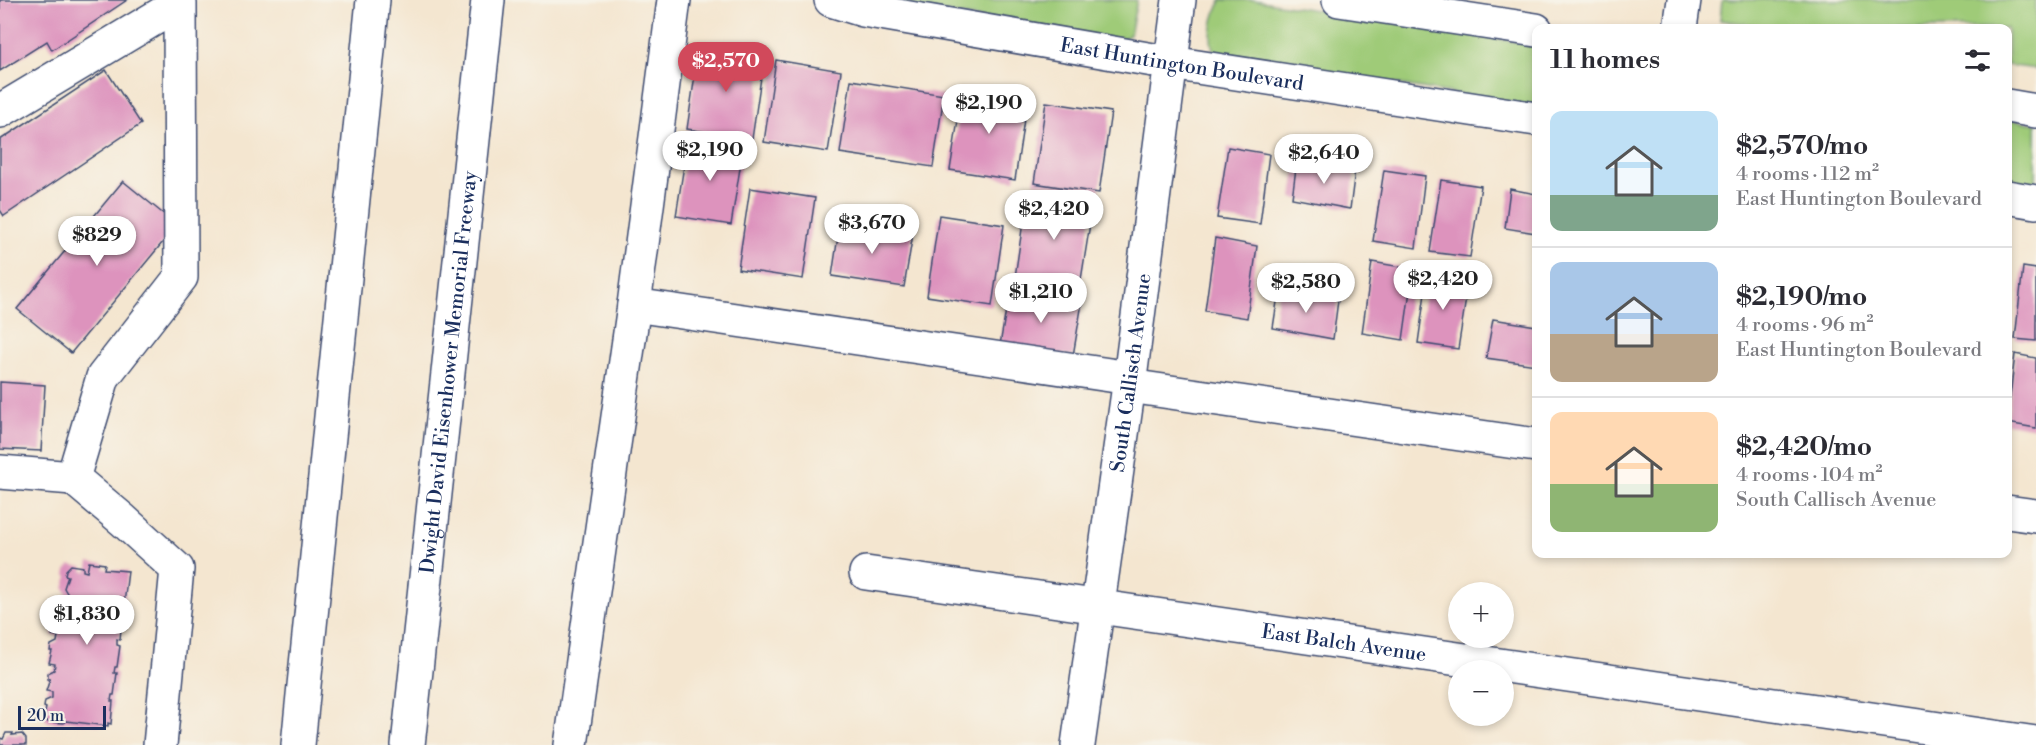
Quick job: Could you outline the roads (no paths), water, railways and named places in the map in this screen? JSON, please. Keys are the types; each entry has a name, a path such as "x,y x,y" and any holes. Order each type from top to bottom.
{"main road":[{"path":"354,194 359,0"},
{"path":"298,745 373,0"},
{"name":"Dwight David Eisenhower Memorial Freeway","path":"408,745 488,0"},
{"path":"482,47 493,0"},
{"path":"571,745 634,305 674,0"},
{"name":"East Huntington Boulevard","path":"831,0 863,10 1171,63 1532,119"},
{"name":"South Callisch Avenue","path":"1078,745 1130,382 1179,0"},
{"path":"1339,0 1532,29"},
{"path":"1681,24 1684,0"},
{"path":"0,111 181,1"},
{"path":"73,478 104,378 181,277 181,1"},
{"path":"2012,107 2036,111"},
{"path":"2012,198 2036,201"},
{"path":"634,305 1532,444"},
{"path":"0,472 73,478 123,519 177,569 160,745"},
{"path":"2012,513 2036,516"},
{"name":"East Balch Avenue","path":"866,573 2036,743"}]}
